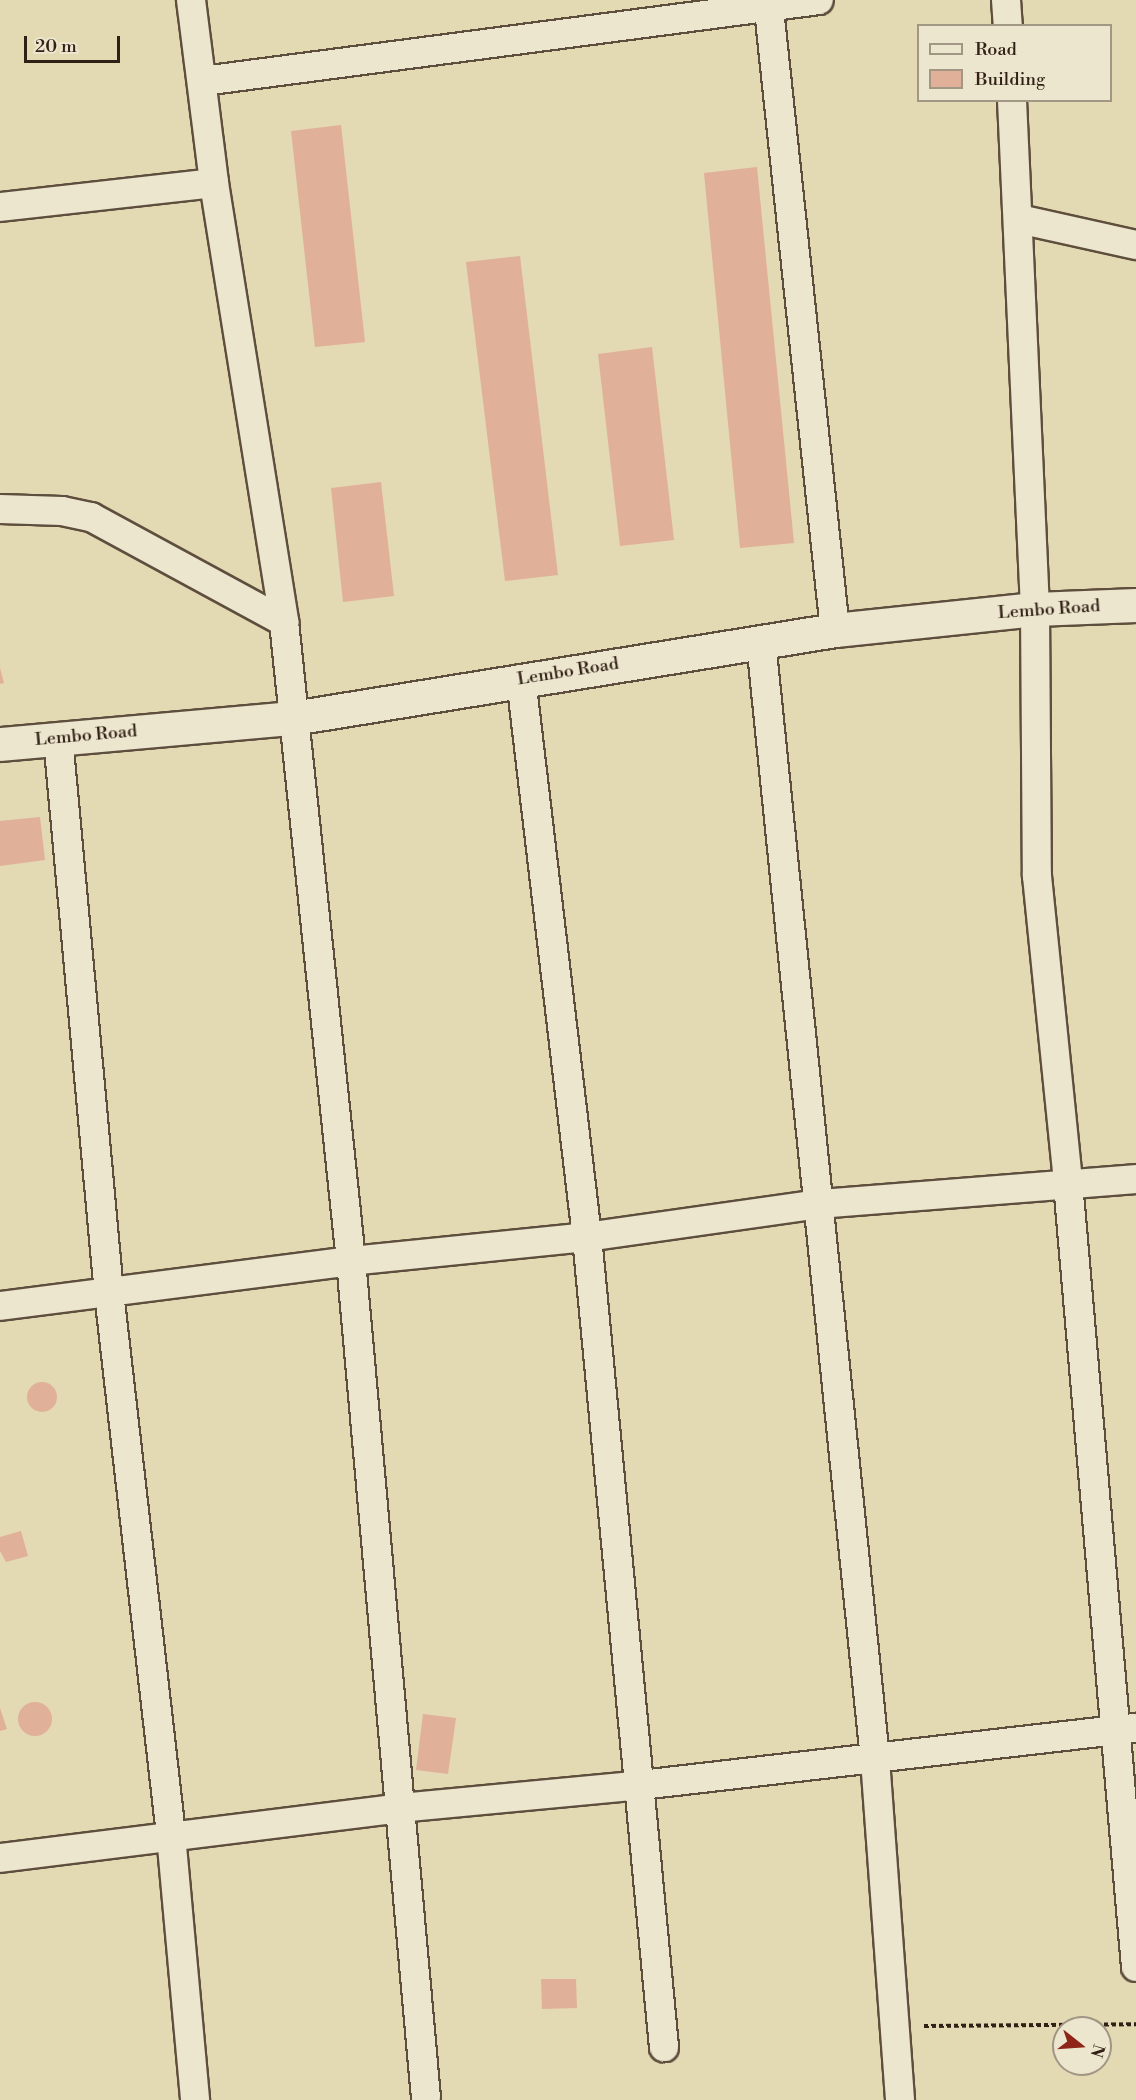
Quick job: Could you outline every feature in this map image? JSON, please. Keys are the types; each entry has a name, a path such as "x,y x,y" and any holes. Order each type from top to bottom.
{"street":[{"path":"191,0 203,81 214,183 284,622 351,1261 426,2098"},
{"path":"203,81 769,4 819,0"},
{"path":"1006,0 1008,24"},
{"path":"769,4 835,630"},
{"path":"1012,102 1035,609 1038,876 1124,1729 1136,1967"},
{"path":"0,207 214,183"},
{"path":"1019,219 1136,245"},
{"path":"0,509 62,511 91,517 284,622"},
{"name":"Lembo Road","path":"0,744 293,718 521,679 835,630 1035,609 1136,605"},
{"path":"760,642 875,1759 900,2100"},
{"path":"521,679 587,1237 641,1785 664,2047"},
{"path":"58,738 109,1293 171,1835 195,2100"},
{"path":"0,1306 351,1261 587,1237 819,1204 1136,1179"},
{"path":"0,1857 399,1808 641,1785 1124,1729"}],"path":[{"path":"896,2025 1136,2024"}],"building":[{"path":"341,125 365,342 315,347 291,131"},
{"path":"757,167 794,543 740,548 704,173"},
{"path":"520,256 558,575 505,581 466,262"},
{"path":"652,347 674,540 620,546 598,354"},
{"path":"381,482 394,596 343,602 331,488"},
{"path":"0,668 4,683 0,684"},
{"path":"40,817 45,860 0,866 0,821"},
{"path":"42,1382 48,1383 56,1391 56,1403 48,1411 42,1412 36,1411 28,1403 27,1397 28,1391 36,1383"},
{"path":"21,1531 28,1556 6,1562 0,1551 0,1537"},
{"path":"35,1702 47,1707 52,1719 47,1731 35,1736 23,1731 18,1719 23,1707"},
{"path":"0,1708 7,1729 0,1731"},
{"path":"423,1714 456,1718 448,1774 416,1770"},
{"path":"541,1979 576,1979 577,2008 542,2009"}]}
